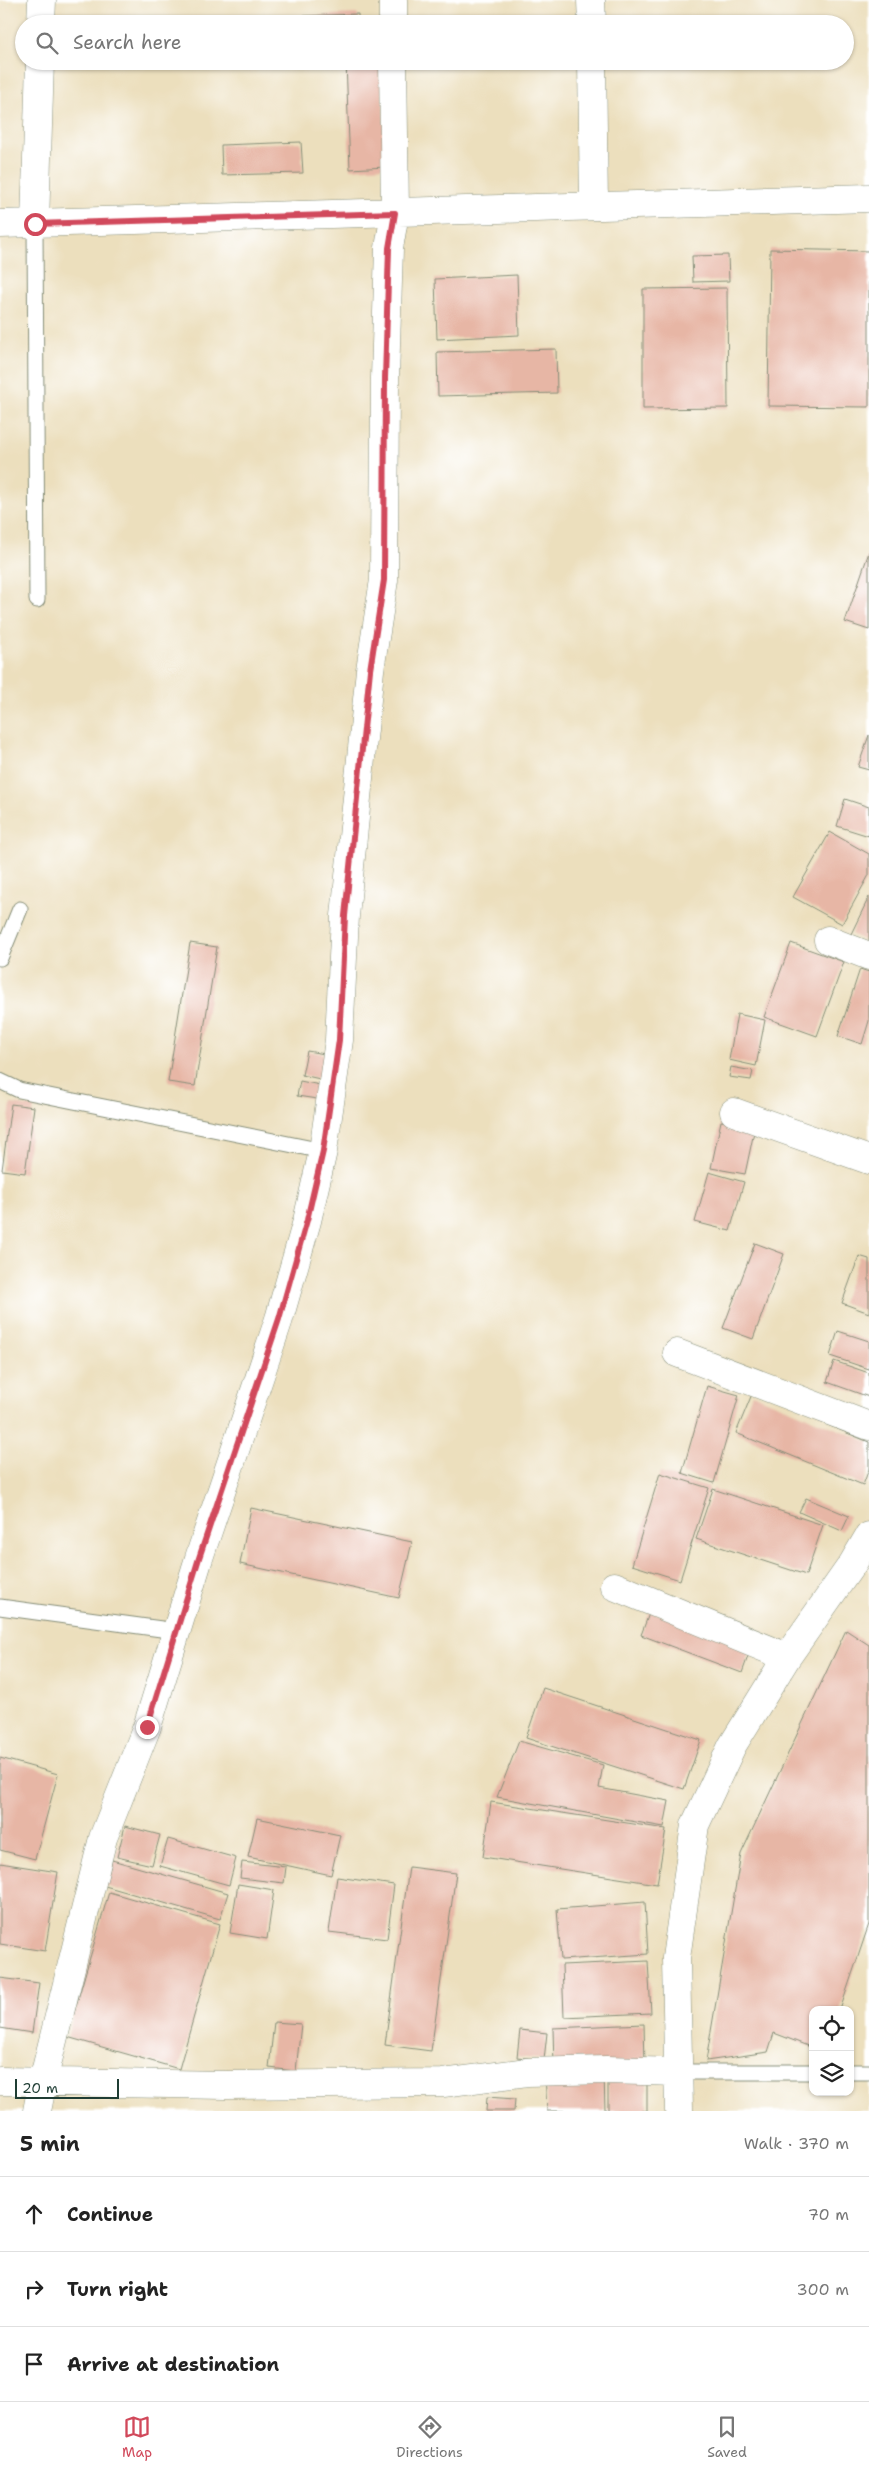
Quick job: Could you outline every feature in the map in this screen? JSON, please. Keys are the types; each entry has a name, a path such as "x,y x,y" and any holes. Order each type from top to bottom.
{"street":[{"path":"41,15 42,0"},
{"path":"393,0 393,15"},
{"path":"591,0 592,15"},
{"path":"35,224 40,70"},
{"path":"37,2111 103,1838 147,1727 176,1631 279,1319 307,1220 323,1151 339,1040 345,916 370,670 384,580 389,248 395,213 393,70"},
{"path":"592,70 594,206"},
{"path":"0,224 869,198"},
{"path":"828,940 869,956"},
{"path":"734,1112 869,1160"},
{"path":"677,1353 869,1426"},
{"path":"679,2111 676,1958 695,1825 732,1746 787,1657 861,1568 869,1536"},
{"path":"614,1586 787,1657"},
{"path":"0,2082 43,2081 225,2085 443,2083 528,2072 606,2070 678,2072"}],"lane":[{"path":"35,224 37,600"},
{"path":"0,958 20,909"},
{"path":"0,1081 19,1090 323,1151"},
{"path":"0,1607 176,1631"},
{"path":"678,2072 809,2072"},
{"path":"854,2072 869,2072"}],"building":[{"path":"346,70 382,70 386,167 350,169"},
{"path":"301,142 303,173 222,175 221,145"},
{"path":"770,249 869,251 869,407 768,406"},
{"path":"728,255 729,281 693,282 692,256"},
{"path":"517,275 519,335 437,339 435,279"},
{"path":"727,288 728,408 643,409 643,289"},
{"path":"556,349 557,393 438,396 437,352"},
{"path":"869,552 869,630 845,622"},
{"path":"869,735 869,770 858,767"},
{"path":"845,799 869,807 869,836 837,826"},
{"path":"830,832 869,854 869,875 842,924 793,897"},
{"path":"869,897 869,943 851,934"},
{"path":"190,943 217,947 195,1086 168,1082"},
{"path":"791,943 844,962 817,1036 764,1017"},
{"path":"860,969 869,972 869,1021 862,1044 838,1036"},
{"path":"737,1014 765,1020 756,1066 729,1060"},
{"path":"307,1051 325,1054 320,1079 302,1075"},
{"path":"731,1067 753,1071 751,1080 729,1077"},
{"path":"300,1081 320,1085 317,1099 297,1096"},
{"path":"11,1104 34,1107 25,1173 2,1170"},
{"path":"721,1121 755,1127 745,1174 711,1168"},
{"path":"709,1172 744,1182 730,1231 695,1222"},
{"path":"755,1243 784,1254 753,1339 723,1328"},
{"path":"859,1256 869,1259 869,1313 842,1303"},
{"path":"838,1331 869,1341 869,1369 830,1356"},
{"path":"834,1361 869,1373 869,1397 827,1382"},
{"path":"707,1386 739,1395 714,1483 682,1473"},
{"path":"752,1394 869,1442 869,1469 863,1485 736,1433"},
{"path":"660,1473 709,1488 680,1580 632,1565"},
{"path":"713,1489 823,1525 806,1575 696,1539"},
{"path":"806,1498 849,1516 842,1531 799,1512"},
{"path":"251,1508 412,1542 399,1598 240,1564"},
{"path":"650,1611 751,1648 742,1673 641,1635"},
{"path":"846,1630 869,1645 869,1924 841,2006 809,2006 809,2046 774,2033 768,2052 706,2061 741,1854"},
{"path":"543,1688 701,1740 684,1789 526,1738"},
{"path":"519,1741 603,1765 599,1788 669,1801 664,1827 497,1797"},
{"path":"0,1758 58,1774 35,1859 0,1850"},
{"path":"491,1802 666,1829 657,1884 483,1857"},
{"path":"257,1818 340,1835 331,1875 248,1857"},
{"path":"125,1826 160,1835 152,1865 117,1857"},
{"path":"168,1839 236,1858 229,1885 160,1866"},
{"path":"112,1860 228,1893 220,1919 105,1886"},
{"path":"242,1862 286,1867 284,1883 240,1878"},
{"path":"0,1863 58,1872 45,1951 0,1944"},
{"path":"409,1867 456,1873 431,2051 385,2045"},
{"path":"337,1877 394,1885 387,1939 329,1932"},
{"path":"238,1884 274,1890 267,1939 230,1933"},
{"path":"109,1892 220,1924 179,2069 67,2037"},
{"path":"645,1902 648,1954 561,1960 557,1909"},
{"path":"648,1961 651,2013 564,2017 562,1965"},
{"path":"0,1978 39,1983 32,2033 0,2028"},
{"path":"274,2022 301,2024 296,2071 269,2068"},
{"path":"644,2024 645,2064 554,2067 553,2028"},
{"path":"520,2030 547,2033 544,2060 517,2057"},
{"path":"604,2072 605,2111 547,2111 545,2074"},
{"path":"608,2080 647,2080 647,2111 608,2111"},
{"path":"487,2097 515,2099 514,2111 486,2111"}],"route":[{"path":"35,224 395,213 389,248 385,378 384,580 370,670 345,916 339,1040 323,1151 307,1220 279,1319 199,1558 147,1727"}]}
